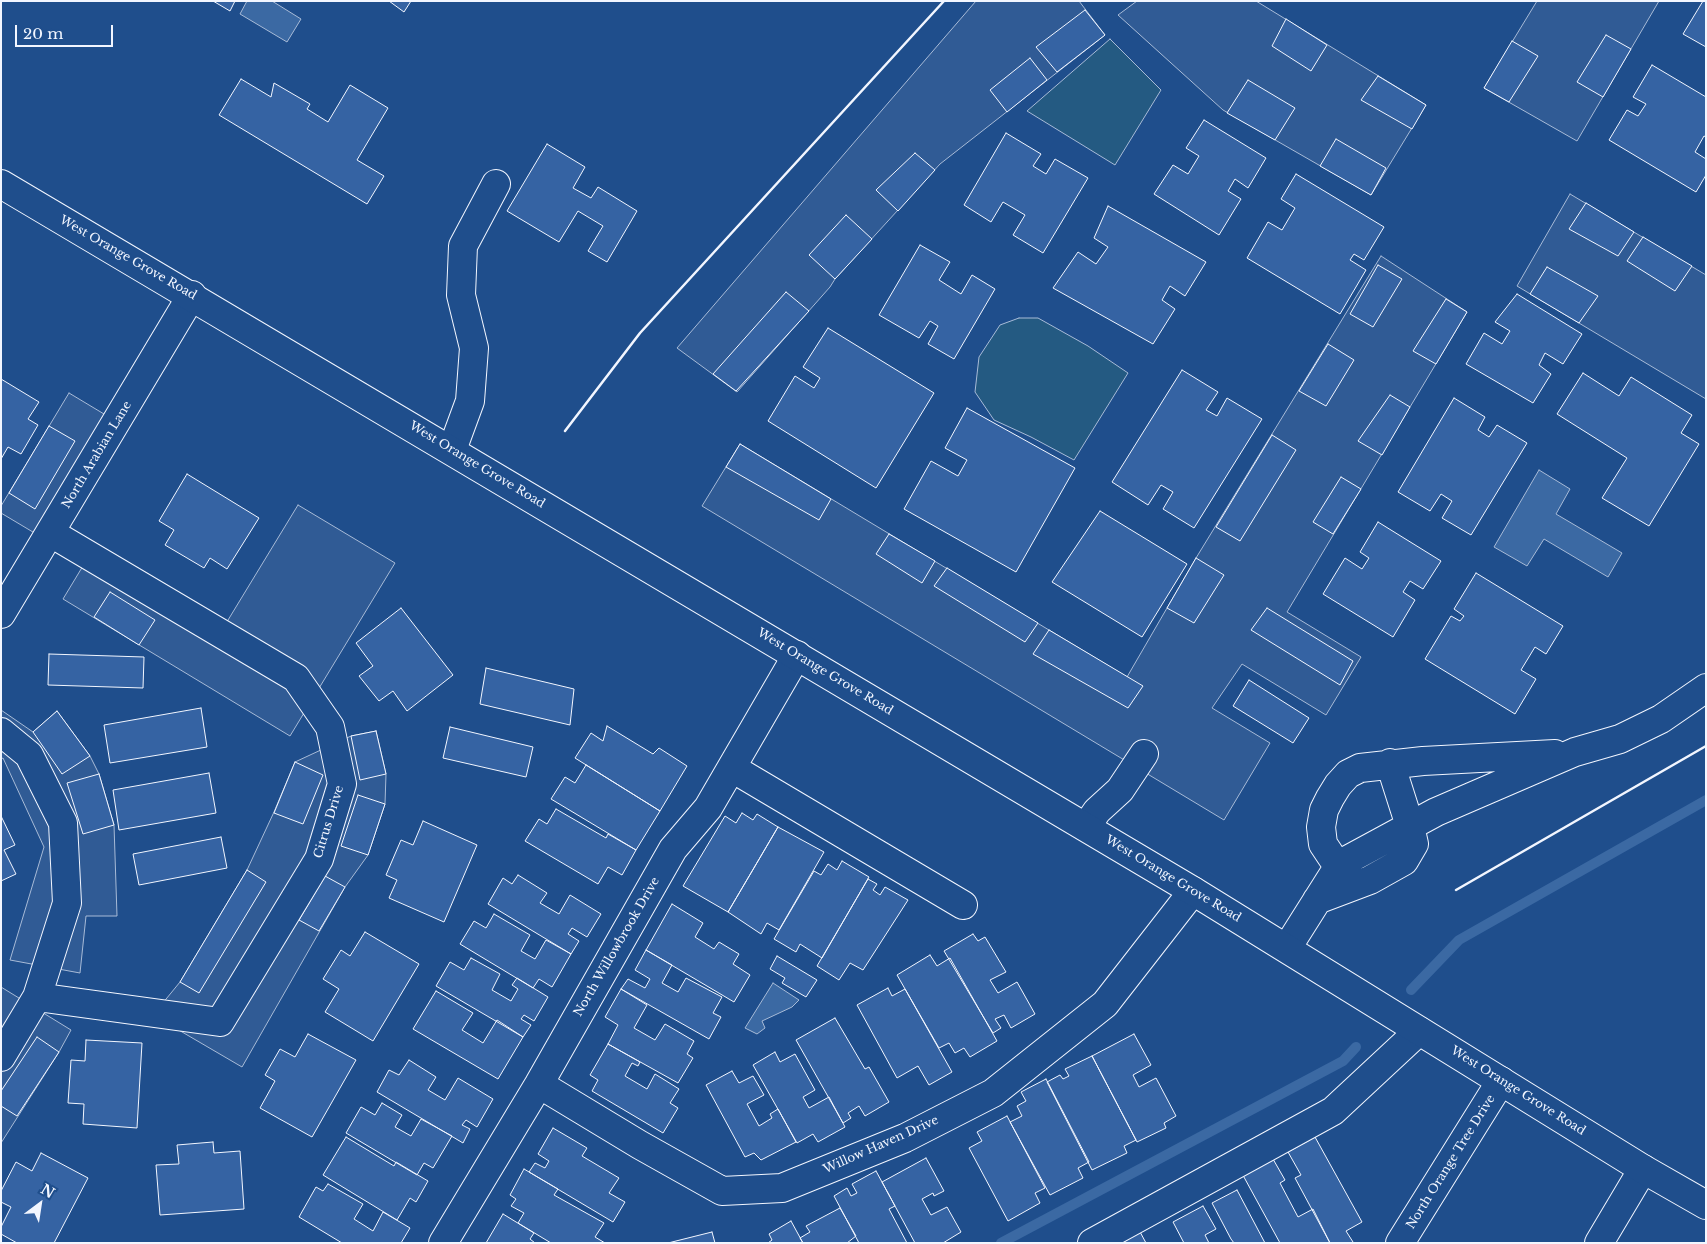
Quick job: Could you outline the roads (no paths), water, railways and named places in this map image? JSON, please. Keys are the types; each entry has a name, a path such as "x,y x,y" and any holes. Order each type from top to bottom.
{"main road":[{"name":"West Orange Grove Road","path":"1,184 192,295 1193,891 1643,1169 1706,1205"},
{"path":"452,450 470,401 474,348 461,296 463,246 496,184"},
{"name":"North Arabian Lane","path":"1,614 192,295"},
{"name":"Citrus Drive","path":"37,997 220,1022 319,859 342,784 330,726 296,678 50,533"},
{"name":"North Willowbrook Drive","path":"443,1243 538,1084 673,849 708,808 797,655"},
{"path":"1287,948 1340,864 1436,812 1575,752 1620,739 1661,719 1706,688"},
{"path":"1,732 29,754 63,822 67,903 37,997 1,1057"},
{"path":"1340,864 1332,859 1323,844 1321,827 1324,810 1338,785 1348,774 1360,768 1390,763 1575,752"},
{"path":"1086,827 1097,811 1120,790 1139,763"},
{"path":"1317,900 1370,880 1404,861 1414,844 1390,763"},
{"path":"732,768 963,905"},
{"name":"Willow Haven Drive","path":"538,1084 722,1191 782,1188 905,1138 993,1093 1105,1004 1193,891"},
{"path":"1092,1243 1333,1111 1419,1031"},
{"name":"North Orange Tree Drive","path":"1400,1243 1502,1081"},
{"name":"West Orange Grove Road","path":"1643,1169 1706,1224"},
{"path":"1599,1243 1643,1169"}],"waterway":[{"path":"1411,990 1459,940 1706,800"},
{"path":"1001,1243 1343,1061 1356,1047"}]}
